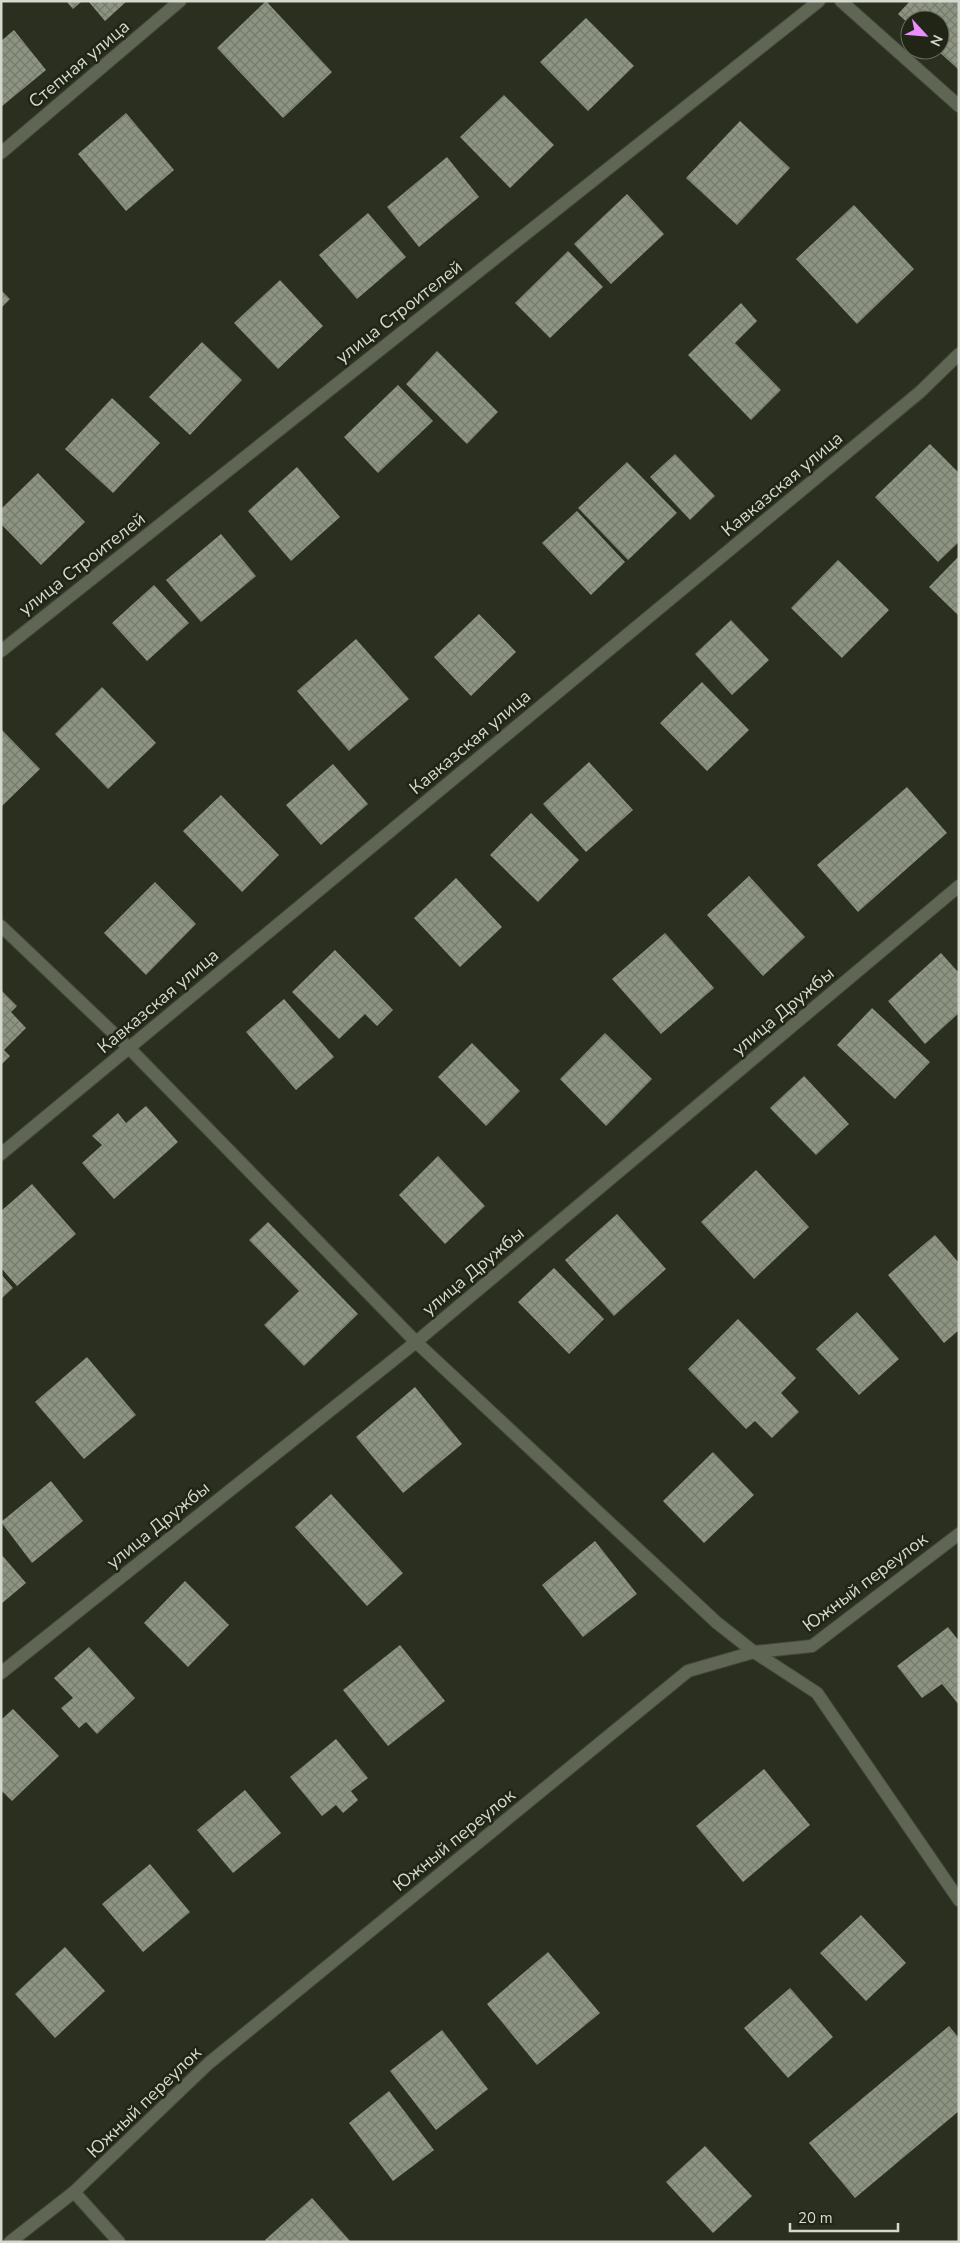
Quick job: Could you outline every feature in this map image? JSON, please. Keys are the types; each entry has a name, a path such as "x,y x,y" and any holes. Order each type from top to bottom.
{"street":[{"name":"Степная улица","path":"1,153 180,1"},
{"name":"улица Строителей","path":"1,651 819,1"},
{"path":"842,1 959,106"},
{"name":"Кавказская улица","path":"1,1154 913,399 959,354"},
{"name":"улица Дружбы","path":"1,1673 416,1342 959,886"},
{"path":"1,926 129,1048 416,1342 716,1622 754,1652 817,1692 959,1900"},
{"name":"Южный переулок","path":"10,2242 74,2192 209,2063 688,1671 754,1652 812,1646 959,1534"},
{"path":"74,2192 119,2242"}],"building":[{"path":"66,1 82,1 73,9"},
{"path":"88,1 127,1 105,21"},
{"path":"266,1 332,72 283,118 217,48"},
{"path":"910,1 959,1 959,70 948,60 950,60 950,10 902,10"},
{"path":"586,18 634,66 588,111 540,62"},
{"path":"14,30 46,70 1,107 1,41"},
{"path":"504,95 554,145 510,188 460,137"},
{"path":"126,113 174,170 126,211 78,154"},
{"path":"740,121 790,168 737,225 686,178"},
{"path":"447,157 479,197 419,247 387,207"},
{"path":"627,194 664,234 611,284 574,244"},
{"path":"854,205 914,269 857,324 796,259"},
{"path":"368,213 406,257 357,299 319,255"},
{"path":"568,251 603,287 550,338 515,303"},
{"path":"280,280 323,326 278,369 234,323"},
{"path":"1,290 10,299 1,308"},
{"path":"741,303 757,321 735,343 781,390 751,420 688,355"},
{"path":"202,342 242,380 190,435 149,397"},
{"path":"437,351 498,412 467,444 406,384"},
{"path":"398,385 433,421 378,473 344,437"},
{"path":"112,398 160,443 113,493 65,449"},
{"path":"930,444 959,473 959,542 938,562 875,497"},
{"path":"675,454 715,496 690,520 650,477"},
{"path":"627,462 677,513 628,560 578,508"},
{"path":"297,467 340,517 291,561 248,511"},
{"path":"38,473 85,522 41,565 1,524 1,509"},
{"path":"577,511 625,562 591,595 542,543"},
{"path":"221,534 256,576 201,622 166,580"},
{"path":"959,556 959,616 929,587"},
{"path":"838,560 889,610 842,658 791,608"},
{"path":"154,585 189,623 147,661 112,623"},
{"path":"479,614 516,652 471,696 434,657"},
{"path":"731,620 769,660 732,695 695,654"},
{"path":"356,639 409,699 349,751 297,691"},
{"path":"702,682 749,730 707,771 660,723"},
{"path":"102,687 156,743 108,789 55,734"},
{"path":"1,729 40,769 1,807"},
{"path":"589,762 633,810 586,852 543,804"},
{"path":"333,764 368,804 321,845 286,805"},
{"path":"907,787 947,833 858,912 817,865"},
{"path":"221,795 279,855 242,892 183,831"},
{"path":"531,813 579,860 538,902 490,855"},
{"path":"749,876 805,937 763,976 707,915"},
{"path":"456,878 502,927 460,967 414,918"},
{"path":"155,882 196,924 146,975 104,933"},
{"path":"665,933 714,988 661,1034 612,979"},
{"path":"335,950 393,1010 377,1026 365,1014 339,1039 292,992"},
{"path":"941,953 959,973 959,1013 925,1044 888,1001"},
{"path":"1,990 17,1006 11,1012 26,1028 4,1050 10,1056 1,1065"},
{"path":"284,999 334,1057 296,1090 246,1032"},
{"path":"872,1008 930,1062 895,1099 837,1045"},
{"path":"605,1033 652,1079 606,1126 560,1079"},
{"path":"472,1043 520,1091 486,1126 438,1077"},
{"path":"804,1076 849,1124 816,1155 770,1108"},
{"path":"146,1106 178,1142 114,1199 82,1163 102,1145 92,1136 118,1113 126,1123"},
{"path":"438,1156 485,1206 445,1244 399,1195"},
{"path":"756,1170 809,1227 754,1279 701,1222"},
{"path":"32,1184 76,1234 17,1286 1,1268 1,1211"},
{"path":"617,1214 666,1269 614,1316 565,1260"},
{"path":"268,1222 358,1314 304,1366 264,1325 299,1291 249,1240"},
{"path":"935,1235 959,1263 959,1330 944,1343 888,1275"},
{"path":"554,1268 604,1319 569,1354 518,1302"},
{"path":"1,1274 13,1288 1,1299"},
{"path":"857,1312 899,1359 859,1395 816,1349"},
{"path":"738,1319 796,1378 781,1393 799,1412 772,1438 755,1421 746,1429 688,1369"},
{"path":"87,1357 136,1415 84,1459 35,1402"},
{"path":"415,1387 462,1444 403,1493 356,1437"},
{"path":"713,1452 754,1495 704,1543 663,1501"},
{"path":"51,1481 83,1521 32,1563 1,1522"},
{"path":"331,1494 403,1573 367,1606 295,1527"},
{"path":"595,1541 637,1594 583,1637 542,1585"},
{"path":"1,1554 26,1583 1,1604"},
{"path":"185,1581 229,1625 188,1667 144,1623"},
{"path":"948,1627 959,1641 959,1705 942,1684 922,1698 897,1666"},
{"path":"400,1645 445,1701 388,1746 343,1690"},
{"path":"89,1647 135,1698 97,1734 86,1722 79,1728 61,1708 73,1698 54,1678"},
{"path":"13,1709 59,1756 12,1801 1,1790 1,1720"},
{"path":"336,1739 368,1778 351,1791 358,1800 343,1813 336,1805 322,1816 290,1777"},
{"path":"764,1769 810,1825 743,1882 696,1826"},
{"path":"245,1790 281,1833 233,1873 197,1830"},
{"path":"150,1864 190,1912 143,1952 102,1904"},
{"path":"861,1915 906,1963 866,2001 820,1953"},
{"path":"65,1947 105,1991 55,2038 15,1994"},
{"path":"548,1952 600,2013 537,2065 487,2004"},
{"path":"790,1988 833,2037 788,2078 744,2028"},
{"path":"949,2026 959,2038 959,2111 855,2198 809,2143"},
{"path":"442,2030 488,2089 436,2130 390,2071"},
{"path":"389,2091 434,2150 393,2181 349,2123"},
{"path":"705,2146 752,2196 713,2233 666,2182"},
{"path":"312,2198 351,2242 266,2242 265,2240"}]}
